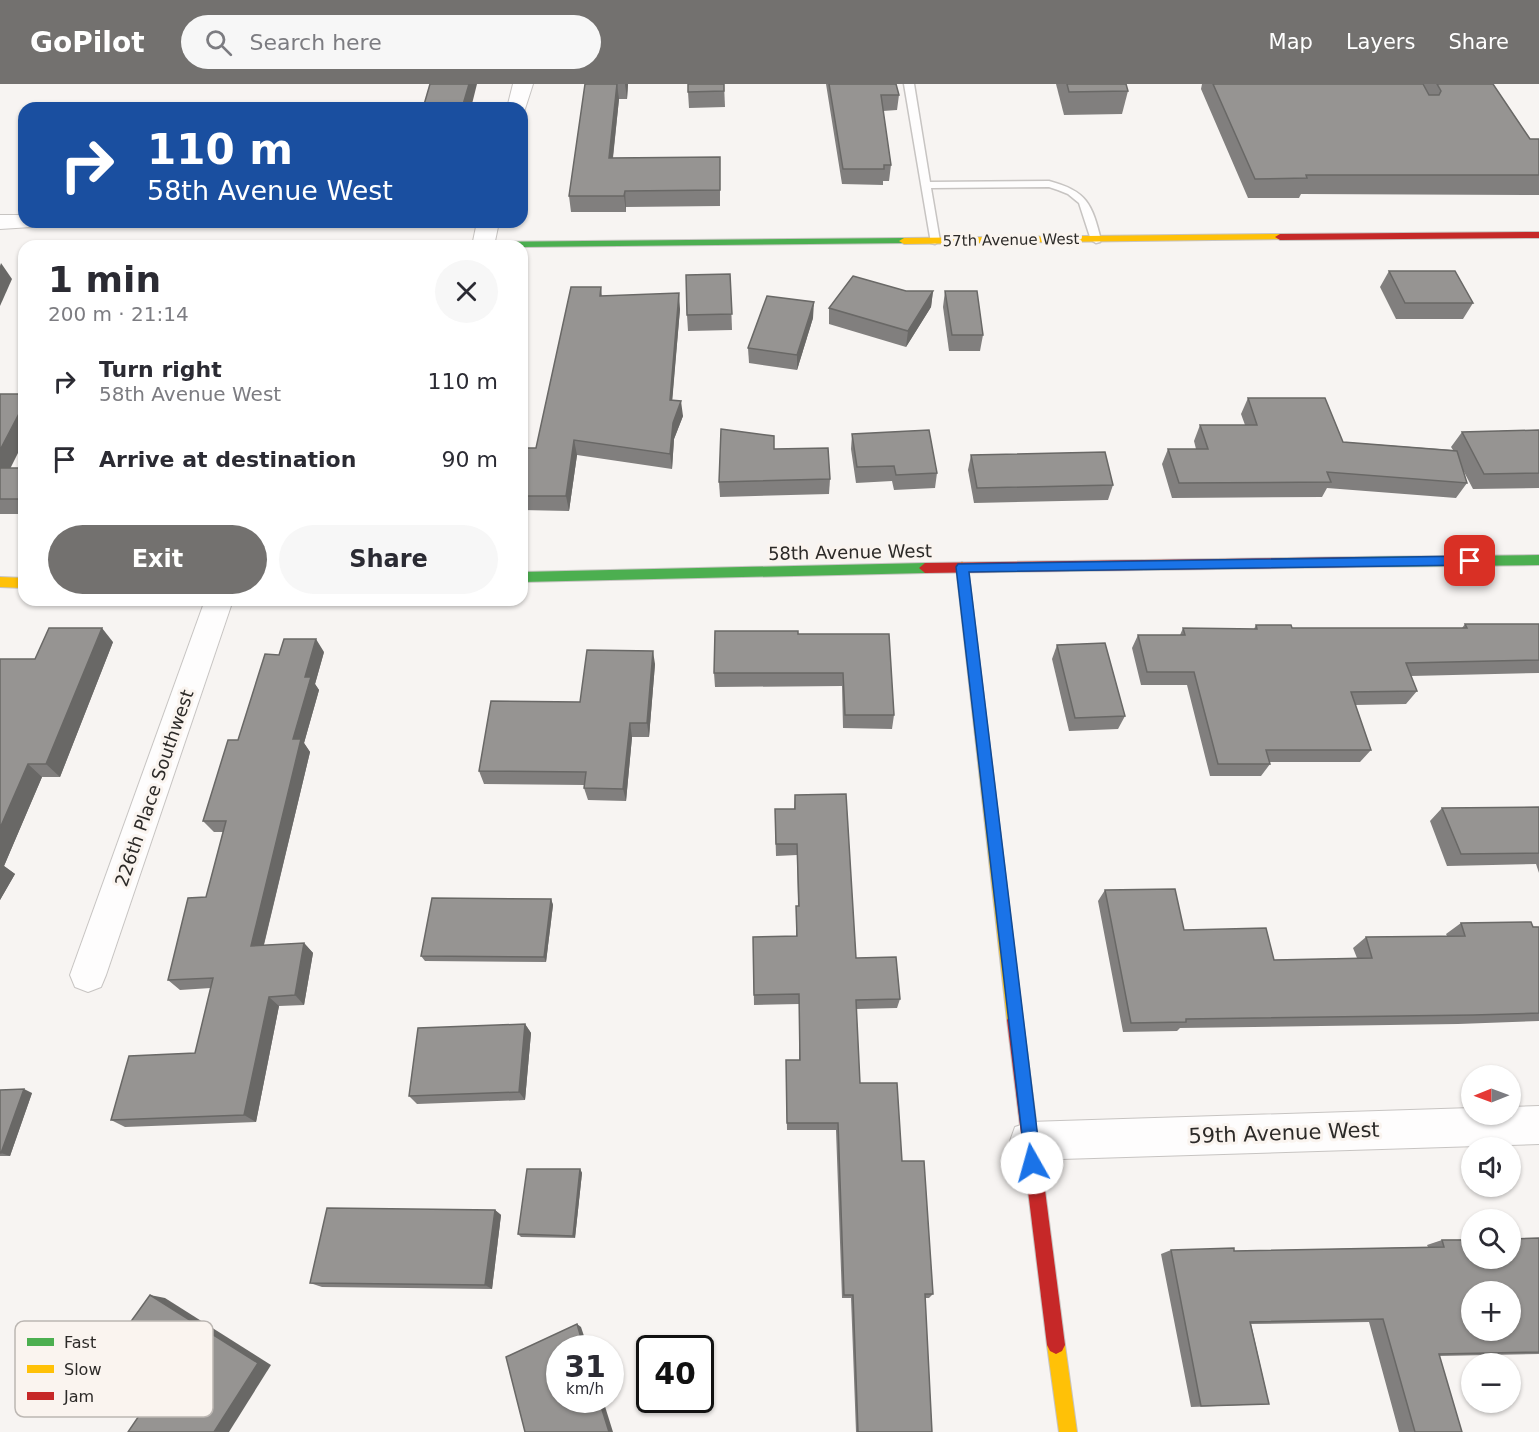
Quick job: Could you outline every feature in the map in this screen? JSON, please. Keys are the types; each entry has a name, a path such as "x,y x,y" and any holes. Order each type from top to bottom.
{"street":[{"path":"518,102 523,84"},
{"path":"0,222 18,222"},
{"name":"57th Avenue West","path":"528,246 1539,236"},
{"name":"58th Avenue West","path":"528,577 962,567 1539,560"},
{"path":"962,567 1029,1141 1068,1432"},
{"path":"2,587 18,584"},
{"name":"226th Place Southwest","path":"88,975 217,606"},
{"name":"59th Avenue West","path":"1029,1141 1539,1125"}],"lane":[{"path":"909,84 935,241"},
{"path":"926,185 1049,184 1068,188 1078,195 1088,208 1096,240"}],"building":[{"path":"430,84 469,84 464,102 425,102"},
{"path":"585,84 617,84 609,158 720,157 720,190 625,191 624,196 569,196"},
{"path":"688,84 724,84 724,91 688,92"},
{"path":"829,84 896,84 899,95 881,95 891,165 884,165 884,169 843,169"},
{"path":"1067,84 1126,84 1128,91 1069,92"},
{"path":"1213,84 1423,84 1429,95 1439,95 1441,91 1437,84 1493,84 1530,139 1539,139 1539,175 1306,175 1307,178 1255,179"},
{"path":"1389,271 1455,271 1473,303 1405,303"},
{"path":"730,274 732,314 687,315 686,275"},
{"path":"853,276 906,291 933,291 908,331 829,308"},
{"path":"571,287 601,287 600,296 679,293 670,400 681,401 673,423 670,454 574,440 566,496 528,496 528,448 536,448"},
{"path":"945,291 977,291 983,335 952,335"},
{"path":"767,296 814,302 797,355 748,348"},
{"path":"0,394 18,394 18,416 0,450"},
{"path":"1248,398 1325,398 1343,442 1457,451 1467,483 1327,472 1331,482 1179,483 1168,449 1208,449 1200,425 1257,425"},
{"path":"721,429 774,436 774,449 828,448 830,479 719,482"},
{"path":"929,430 937,473 896,475 894,466 857,467 852,434"},
{"path":"1539,430 1539,473 1484,474 1462,432"},
{"path":"1105,452 1113,485 977,488 971,455"},
{"path":"0,468 18,468 18,499 0,499"},
{"path":"1465,624 1539,624 1539,660 1406,663 1417,691 1351,692 1371,750 1266,750 1270,764 1218,764 1194,672 1147,672 1138,635 1185,635 1183,628 1257,629 1256,625 1291,625 1292,628 1467,628"},
{"path":"49,628 102,628 46,764 28,764 0,828 0,659 35,659"},
{"path":"715,631 889,634 894,715 845,715 843,673 714,673"},
{"path":"284,639 316,639 305,677 311,677 293,739 301,739 251,946 304,943 295,995 269,997 244,1115 111,1120 129,1056 195,1053 213,978 168,980 188,898 206,897 226,821 203,821 228,740 238,740 265,654 279,655"},
{"path":"1105,643 1125,716 1075,718 1057,645"},
{"path":"587,650 653,651 647,723 630,723 623,789 584,788 586,772 479,771 491,701 580,702"},
{"path":"846,794 856,958 896,957 900,999 856,1000 860,1083 897,1083 902,1161 924,1161 933,1294 925,1294 932,1432 858,1432 853,1295 844,1295 838,1123 787,1123 786,1060 800,1060 799,994 754,995 753,937 797,936 796,906 799,906 797,844 776,844 775,809 795,809 795,795"},
{"path":"1539,807 1539,853 1461,854 1442,808"},
{"path":"1175,889 1184,930 1266,928 1274,960 1372,958 1366,937 1465,936 1461,923 1531,922 1533,927 1539,927 1539,1013 1186,1019 1186,1022 1131,1023 1105,890"},
{"path":"432,898 551,899 544,957 421,956"},
{"path":"525,1024 519,1092 409,1096 418,1028"},
{"path":"24,1089 1,1153 0,1153 0,1090"},
{"path":"527,1169 580,1169 573,1236 518,1234"},
{"path":"327,1208 495,1210 485,1285 310,1283"},
{"path":"1539,1238 1539,1352 1439,1354 1462,1432 1415,1432 1383,1319 1250,1322 1269,1404 1201,1406 1171,1250 1444,1247 1442,1240 1461,1240 1461,1269 1521,1269 1521,1239"},
{"path":"150,1295 191,1321 131,1321"},
{"path":"577,1324 580,1335 553,1335"},
{"path":"213,1335 258,1363 214,1432 128,1432 138,1417 213,1417"},
{"path":"546,1338 546,1413 603,1413 609,1432 525,1432 506,1357"}],"traffic: fast":[{"path":"528,245 904,241"},
{"path":"1357,562 1539,560"},
{"path":"528,577 925,568"}],"traffic: slow":[{"path":"904,241 1280,237"},
{"path":"962,567 1015,1020"},
{"path":"0,582 18,583"},
{"path":"1056,1345 1068,1432"}],"traffic: jam":[{"path":"1280,237 1539,235"},
{"path":"925,568 1357,562"},
{"path":"1015,1020 1056,1345"}],"route":[{"path":"1032,1163 962,567 1470,561"}]}
